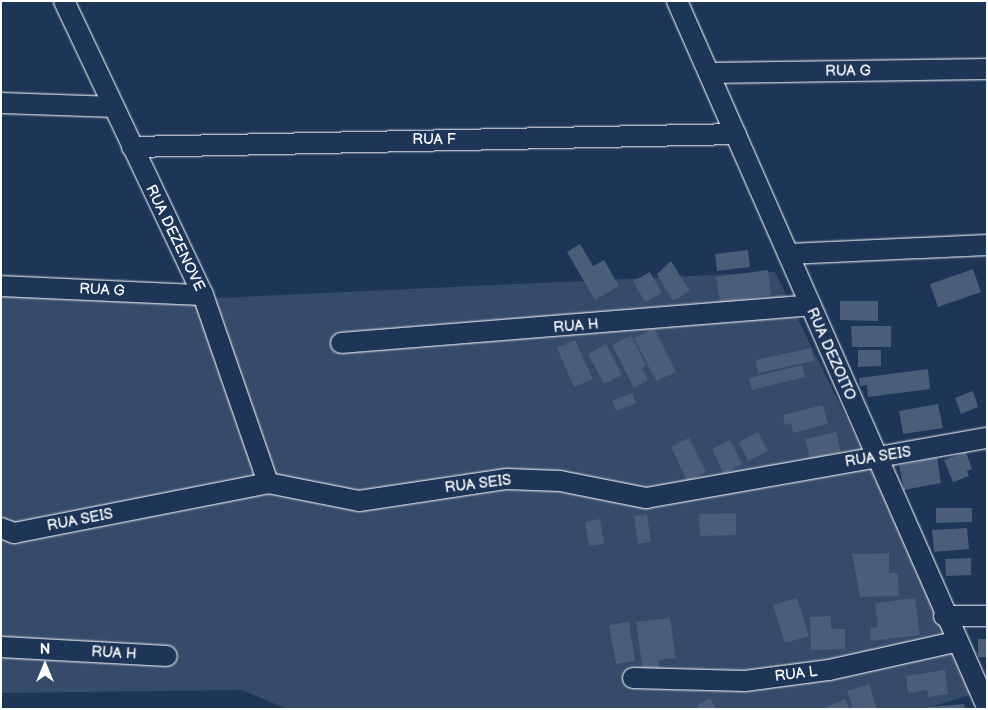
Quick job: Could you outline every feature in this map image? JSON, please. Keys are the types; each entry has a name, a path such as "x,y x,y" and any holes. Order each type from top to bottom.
{"street":[{"name":"RUA DEZENOVE","path":"64,1 112,107 202,295 268,483"},
{"name":"RUA DEZOITO","path":"677,1 955,642 987,707"},
{"name":"RUA G","path":"709,73 987,69"},
{"path":"1,102 112,107"},
{"name":"RUA F","path":"132,147 736,134"},
{"path":"788,254 987,245"},
{"name":"RUA G","path":"1,286 202,295"},
{"name":"RUA H","path":"341,343 810,306"},
{"name":"RUA SEIS","path":"1,528 14,533 268,483 359,501 507,479 560,481 646,498 875,456 987,438"},
{"path":"944,616 987,616"},
{"name":"RUA L","path":"634,678 745,681 829,670 955,642"},
{"name":"RUA H","path":"1,647 167,656"}],"shaded area":[{"path":"775,272 980,692 924,709 287,709 242,690 1,693 1,285 195,299"}],"building":[{"path":"580,244 593,266 604,260 619,286 595,300 567,252"},
{"path":"748,250 750,267 717,271 715,254"},
{"path":"671,261 690,291 673,301 657,274"},
{"path":"973,269 981,292 938,307 930,284"},
{"path":"768,270 771,295 720,303 716,277"},
{"path":"650,272 662,293 645,302 633,281"},
{"path":"840,301 878,301 878,321 840,320"},
{"path":"851,326 891,326 891,347 852,347"},
{"path":"654,328 676,372 656,381 634,338"},
{"path":"631,335 646,365 642,368 648,380 634,388 612,345"},
{"path":"575,340 593,379 574,387 557,348"},
{"path":"606,344 622,375 604,384 588,354"},
{"path":"811,348 814,361 758,373 756,360"},
{"path":"858,350 881,350 881,366 858,367"},
{"path":"802,365 805,377 752,390 749,378"},
{"path":"928,369 930,389 868,397 867,385 860,386 859,378"},
{"path":"973,391 978,407 961,414 955,398"},
{"path":"632,393 636,403 616,411 612,401"},
{"path":"938,404 943,428 903,434 899,411"},
{"path":"823,405 828,424 793,433 791,423 785,425 783,415"},
{"path":"758,432 768,451 748,461 739,442"},
{"path":"836,432 841,452 810,459 805,439"},
{"path":"689,438 706,472 687,481 671,447"},
{"path":"730,440 742,464 724,474 712,449"},
{"path":"966,452 972,469 967,471 969,476 953,482 944,460"},
{"path":"937,458 941,483 904,490 899,465"},
{"path":"936,508 972,508 972,522 936,523"},
{"path":"736,513 736,535 700,536 699,514"},
{"path":"647,514 651,542 638,544 634,516"},
{"path":"600,519 604,544 589,546 585,522"},
{"path":"967,528 969,549 934,552 932,530"},
{"path":"889,553 889,573 898,573 899,596 860,597 852,554"},
{"path":"971,558 971,575 946,576 945,559"},
{"path":"797,598 809,636 785,643 773,605"},
{"path":"915,598 920,635 871,641 870,628 878,627 875,603"},
{"path":"831,616 831,629 845,629 845,649 811,650 810,617"},
{"path":"670,618 676,658 658,660 659,670 643,672 636,622"},
{"path":"629,622 635,661 616,664 609,625"},
{"path":"978,639 987,639 987,657 978,657"},
{"path":"945,670 948,694 928,697 927,690 908,693 906,676"},
{"path":"869,684 877,709 853,709 847,691"},
{"path":"710,698 716,709 699,709 697,705"},
{"path":"845,699 849,709 822,709"},
{"path":"964,704 965,709 927,709 927,707"}]}
